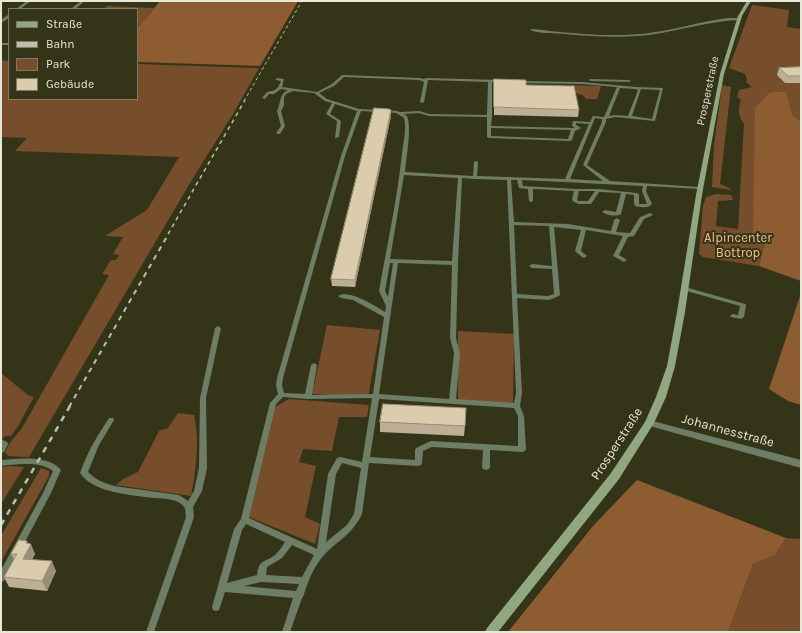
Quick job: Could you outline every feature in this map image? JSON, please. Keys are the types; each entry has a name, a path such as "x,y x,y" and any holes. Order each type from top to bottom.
{"main road":[{"name":"Prosperstraße","path":"491,632 610,482 649,423 661,397 671,366 685,289 700,188 706,167 722,74 739,19 749,1"}],"street":[{"path":"19,8 29,1"},
{"path":"74,8 83,1"},
{"path":"1,22 7,19"},
{"path":"532,30 590,35 625,35 655,33 723,19 739,19"},
{"path":"317,93 334,85 342,76 420,79 425,81 426,79 502,81"},
{"path":"264,98 268,93 273,93 280,88 283,80 277,79"},
{"path":"460,86 461,80"},
{"path":"422,102 425,81"},
{"path":"490,81 489,137 570,140 573,130 577,129"},
{"path":"516,82 607,83 629,81"},
{"path":"567,180 594,117 605,118 615,116 654,120 662,89 636,88 607,83"},
{"path":"608,182 585,165 619,86"},
{"path":"280,88 317,93 326,100 359,110 401,113 414,112 429,115 490,116"},
{"path":"629,118 640,90 636,88"},
{"path":"278,133 283,126 279,111 282,105 282,98 285,93 292,90"},
{"path":"334,102 328,114 339,121 337,137"},
{"path":"281,395 279,386 280,378 343,156 359,110"},
{"path":"389,306 382,291 402,176 407,121 406,116 401,113"},
{"path":"577,129 574,126 574,122 591,123"},
{"path":"490,126 577,129 588,131"},
{"path":"475,178 476,162"},
{"path":"402,176 402,173 475,178 608,182 700,188"},
{"path":"452,402 457,353 453,338 455,263 460,177"},
{"path":"320,553 332,474 340,460 366,463 418,463 419,450 431,444 522,449 520,416 517,406 519,394 509,178"},
{"path":"519,179 521,187 598,190 637,194 637,205 646,206 650,204 645,195 645,185"},
{"path":"530,188 531,202"},
{"path":"577,190 574,200 584,203 589,203 598,190"},
{"path":"606,212 618,214 624,192"},
{"path":"511,223 584,228 632,235 642,218 650,215"},
{"path":"613,233 617,220"},
{"path":"515,296 549,298 557,295 551,225"},
{"path":"584,228 578,251 584,256"},
{"path":"624,260 616,256 626,235"},
{"path":"387,261 455,263"},
{"path":"286,632 310,568 320,553 345,533 354,522 358,514 396,261"},
{"path":"532,266 554,268"},
{"path":"685,289 743,305 741,317 733,316"},
{"path":"341,296 355,298 388,316"},
{"path":"189,507 198,490 203,468 203,398 218,328"},
{"path":"308,397 314,365"},
{"path":"216,607 238,529 245,520 272,403 281,395 308,397 375,396 517,406"},
{"path":"111,420 97,441 87,462 84,473 88,479 103,487 179,498 187,503 191,510 190,517 150,632"},
{"name":"Johannesstraße","path":"649,423 801,464"},
{"path":"1,442 4,444 1,450"},
{"path":"486,467 487,447"},
{"path":"1,463 11,461 46,463 56,468 57,473 48,493 1,578"},
{"path":"245,520 320,553"},
{"path":"261,578 261,570 264,563 279,556 291,541"},
{"path":"221,588 261,578 305,581"},
{"path":"221,588 300,595"}],"green space":[{"name":"Alpincenter Bottrop","path":"752,5 789,10 787,27 801,29 801,121 792,115 759,266 703,257 699,254 703,206 706,197 716,194 731,195 733,200 718,201 716,226 738,229 744,124 739,112 741,100 737,97 739,90 752,87 746,82 747,80 745,74 729,68"},
{"path":"107,6 154,8 138,28 138,8 105,8"},
{"path":"1,60 8,61 8,100 138,100 138,64 259,68 29,457 8,456 5,452 9,444 22,428 109,275 102,274 111,260 116,260 119,255 113,254 123,237 105,236 147,210 179,157 15,151 27,138 1,137"},
{"path":"571,85 601,86 597,99 586,99 583,95 573,93"},
{"path":"722,85 731,87 720,184 731,189 730,190 712,187 714,145"},
{"path":"327,325 380,330 368,397 312,394"},
{"path":"458,331 514,334 513,404 458,401"},
{"path":"1,373 28,395 34,397 11,436 5,436 1,441"},
{"path":"289,399 369,405 367,417 339,417 332,451 303,449 299,462 316,466 305,517 320,524 315,544 249,517 275,407"},
{"path":"178,413 194,415 196,425 197,456 191,496 116,485 125,478 138,472 159,431 168,428"},
{"path":"1,467 24,467 1,504"},
{"path":"41,468 49,471 49,476 1,562 1,536"},
{"path":"786,538 801,539 801,632 728,632 753,564 775,555"}],"shaded area":[{"path":"160,1 298,1 260,66 138,62 138,28"},
{"path":"786,92 792,115 801,121 801,281 759,266 764,245 753,236 755,108 769,93"},
{"path":"801,293 801,405 788,401 769,389"},
{"path":"637,480 786,538 775,555 753,564 728,632 508,632 593,526"}],"building":[{"path":"801,67 801,76 788,76 779,68"},
{"path":"494,79 526,80 526,85 574,86 579,110 494,107"},
{"path":"374,108 391,110 355,280 331,279"},
{"path":"383,404 466,408 465,426 380,422"},
{"path":"19,540 27,541 26,543 31,544 23,559 52,561 42,581 4,577 17,554 11,554"}],"railway":[{"path":"244,101 302,1"},
{"path":"168,234 245,100"},
{"path":"69,407 169,233"},
{"path":"1,525 70,406"}]}
